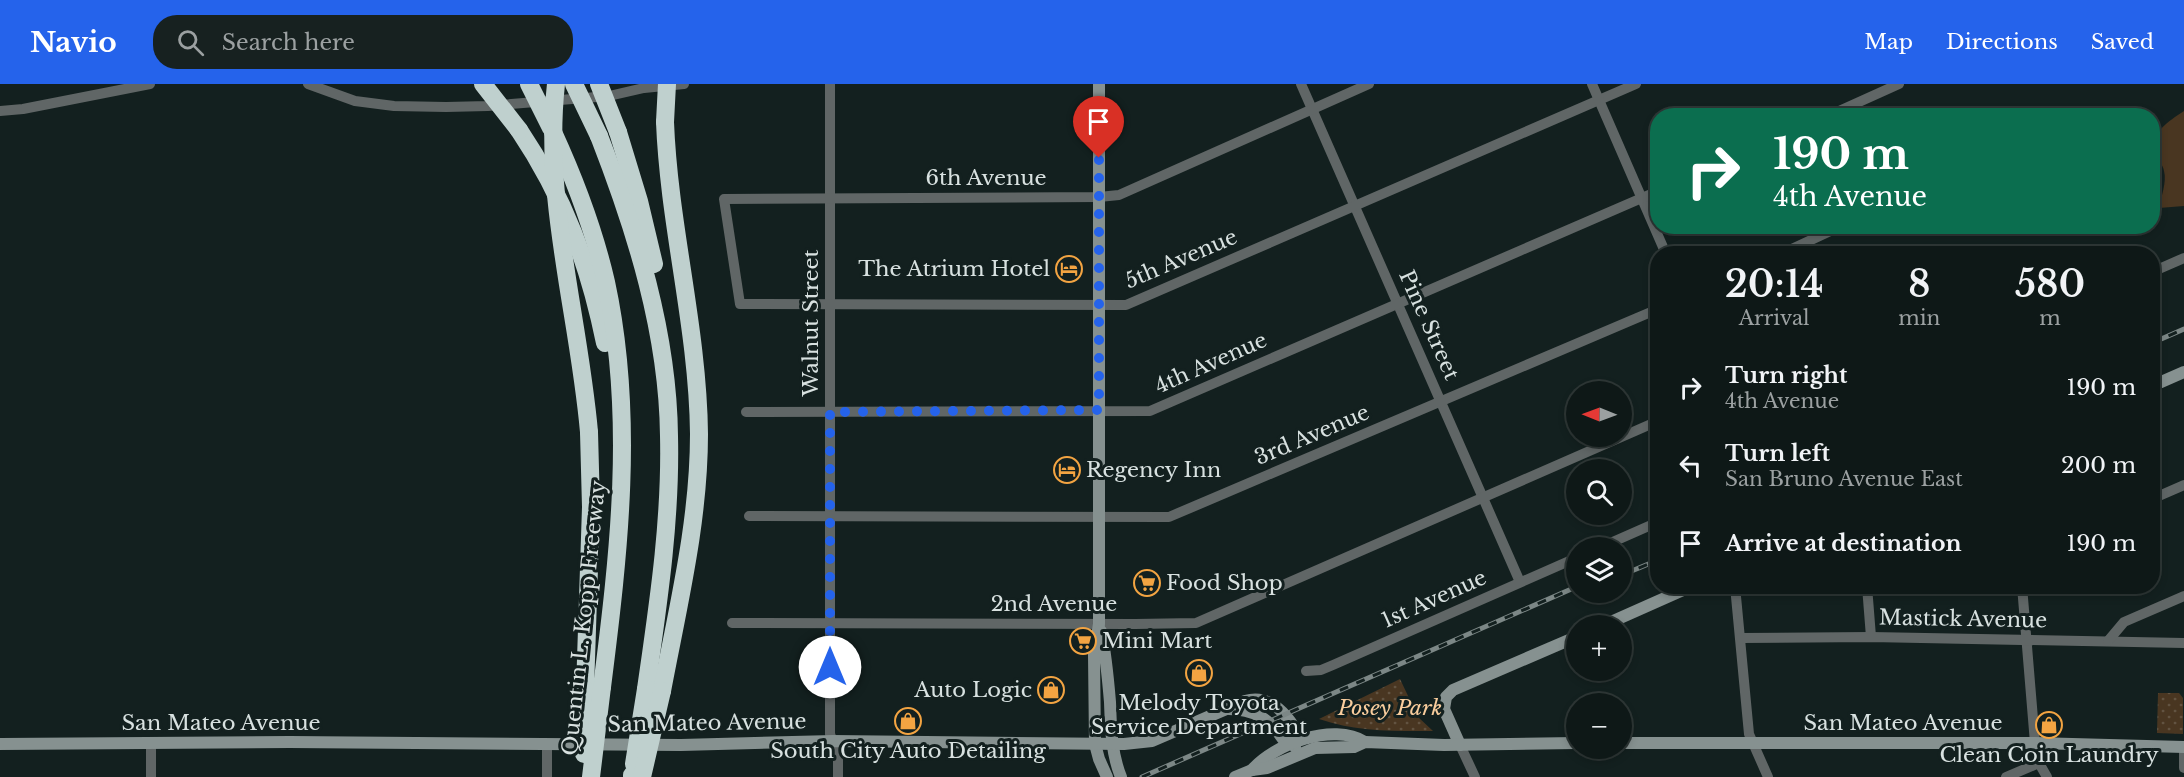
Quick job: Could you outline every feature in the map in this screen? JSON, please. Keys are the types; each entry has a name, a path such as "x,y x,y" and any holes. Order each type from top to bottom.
{"highway":[{"path":"483,84 536,154 561,202 591,283 610,374 621,493"},
{"name":"Quentin L. Kopp Freeway","path":"529,84 553,132 587,217 603,270 612,312 621,401 621,493 617,559 594,688 591,777"},
{"path":"556,84 553,126 555,184 589,432 594,688 583,777"},
{"path":"574,84 598,136 625,205 645,275 660,350 669,433"},
{"path":"599,84 618,132 649,239 663,309 668,371 668,507 654,690 642,777"},
{"path":"632,777 689,552 695,512 699,433 694,357 667,159 665,122 667,84"}],"main road":[{"path":"1099,84 1099,624 1094,655 1095,744 1107,777"},
{"path":"2160,382 2184,372"},
{"path":"1627,615 1674,594"},
{"path":"1099,624 1108,678 1114,759 1121,777"},
{"path":"1460,745 1444,709 1446,697 1453,690 1566,641"},
{"name":"San Mateo Avenue","path":"0,744 151,742 681,745 833,741 1112,744 1152,741 1250,700 1262,700 1275,705 1285,713 1297,732 1296,745"},
{"path":"1235,777 1252,770 1262,757 1315,736 1355,736 1365,742 1460,745 1566,743"},
{"name":"San Mateo Avenue","path":"1632,743 2035,743 2184,748"}],"street":[{"path":"0,111 23,109 150,84"},
{"path":"308,84 355,101 394,106 446,107 488,106 609,96 644,88 684,84"},
{"name":"Walnut Street","path":"830,84 830,734 838,755 838,777"},
{"name":"Pine Street","path":"1301,84 1520,582"},
{"name":"6th Avenue","path":"724,199 1119,195 1369,84"},
{"path":"1592,84 1650,218"},
{"name":"5th Avenue","path":"724,199 740,304 1126,305 1636,84"},
{"path":"1846,108 1899,84"},
{"name":"4th Avenue","path":"746,412 1150,411 1650,194"},
{"path":"1798,246 1824,234"},
{"path":"2160,268 2184,258"},
{"name":"3rd Avenue","path":"749,516 830,518 1169,517 1650,312"},
{"name":"2nd Avenue","path":"732,623 1196,622 1650,425"},
{"path":"2160,496 2184,485"},
{"path":"1624,537 1650,526"},
{"name":"1st Avenue","path":"1306,671 1321,670 1333,665 1566,562"},
{"path":"1736,594 1749,734 1764,776"},
{"path":"1868,594 1871,637"},
{"path":"2023,594 2035,743 2039,763 2047,777"},
{"path":"2108,640 2124,622 2184,596"},
{"name":"Mastick Avenue","path":"1741,638 1871,637 2184,643"},
{"path":"151,742 151,777"},
{"path":"547,744 547,777"},
{"path":"1460,745 1475,777"},
{"path":"2184,748 2184,768"},
{"path":"2006,777 2039,763"}],"green space":[{"path":"2184,111 2184,206 2160,208 2165,175 2160,162 2160,130"},
{"name":"Posey Park","path":"1400,679 1418,717 1433,731 1361,729 1319,719"},
{"path":"2158,693 2179,693 2183,698 2183,734 2157,733"}],"railway":[{"path":"2160,340 2184,329"},
{"path":"1632,571 1650,563"},
{"path":"1142,777 1566,591"}],"place":[{"name":"The Atrium Hotel","path":"1069,269"},
{"name":"Regency Inn","path":"1067,470"},
{"name":"Food Shop","path":"1147,583"},
{"name":"Mini Mart","path":"1083,641"},
{"name":"Melody Toyota Service Department","path":"1199,673"},
{"name":"Auto Logic","path":"1051,690"},
{"name":"South City Auto Detailing","path":"908,721"},
{"name":"Clean Coin Laundry","path":"2049,725"}],"route":[{"path":"830,667 830,412 1099,410 1099,158"}]}
